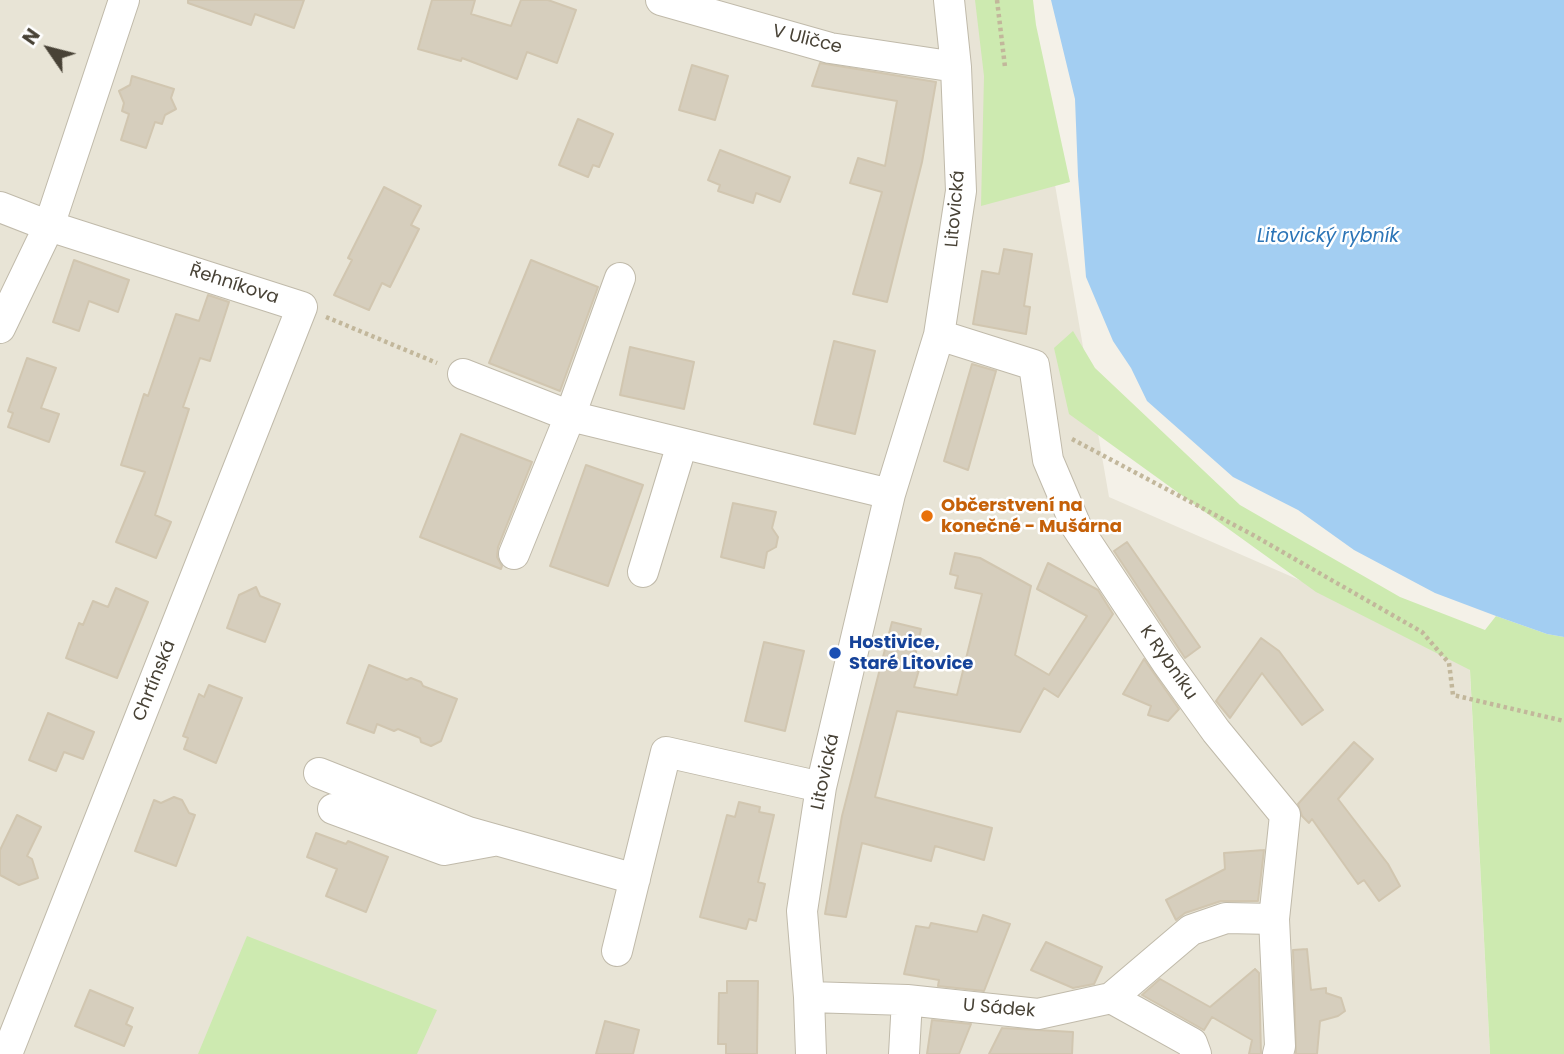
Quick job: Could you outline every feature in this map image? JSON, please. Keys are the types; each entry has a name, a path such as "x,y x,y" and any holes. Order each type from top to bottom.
{"street":[{"path":"0,328 49,226 124,0"},
{"name":"V Uličce","path":"661,0 830,48 956,67"},
{"name":"Litovická","path":"811,1054 802,911 821,787 890,494 939,335 961,191 956,67 949,0"},
{"name":"Řehníkova","path":"0,207 49,226 302,307"},
{"path":"514,554 570,416 620,278"},
{"name":"Chrtínská","path":"6,1049 302,307"},
{"name":"K Rybníku","path":"939,335 1034,365 1048,460 1076,526 1216,731 1284,815 1274,919 1280,1046 1278,1054"},
{"path":"463,374 570,416 890,494"},
{"path":"643,572 682,444"},
{"path":"617,951 666,752 821,787"},
{"path":"319,774 468,832 635,879"},
{"path":"333,809 444,850 497,840"},
{"path":"1196,1054 1192,1043 1111,998 1191,930 1226,918 1274,919"},
{"name":"U Sádek","path":"809,997 907,1000 1038,1014 1111,998"},
{"path":"904,1054 907,1000"}],"path":[{"path":"997,0 1005,67"},
{"name":"Řehníkova","path":"302,307 463,374"},
{"path":"1044,424 1253,535 1422,632 1449,663 1452,695 1564,721"}],"shaded area":[{"path":"0,0 1023,0 1109,497 1469,654 1490,1054 0,1054"}],"green space":[{"path":"975,0 1033,0 1070,182 981,206 984,76"},
{"path":"1073,331 1095,368 1240,505 1400,597 1485,630 1496,616 1547,634 1564,637 1564,1054 1490,1054 1470,670 1316,592 1069,414 1054,348"},
{"path":"247,936 437,1010 417,1054 198,1054"}],"water":[{"name":"Litovický rybník","path":"1051,0 1564,0 1564,637 1547,634 1435,593 1354,550 1298,510 1233,477 1147,401 1131,368 1113,341 1086,277 1075,99"}],"building":[{"path":"188,0 304,0 294,28 255,14 251,25 188,3"},
{"path":"432,0 475,0 471,14 511,26 521,0 548,0 576,10 557,63 527,52 517,79 462,58 461,61 418,49"},
{"path":"820,63 936,82 922,162 887,302 853,294 882,192 850,183 858,158 885,166 897,101 812,86"},
{"path":"692,65 728,76 715,120 679,110"},
{"path":"132,76 174,89 171,98 176,109 165,115 162,124 155,122 146,148 121,140 129,114 122,111 124,103 119,91 130,85"},
{"path":"578,119 613,134 599,167 593,165 588,177 559,165"},
{"path":"720,150 790,177 780,202 756,193 753,203 718,191 720,185 708,180"},
{"path":"384,187 421,206 411,225 419,229 390,287 382,283 369,310 334,295 352,260 348,258"},
{"path":"1004,249 1032,254 1024,306 1030,307 1026,334 973,324 982,271 999,274"},
{"path":"74,260 129,280 118,312 89,301 79,331 53,322"},
{"path":"531,260 598,287 560,391 489,363"},
{"path":"208,295 229,302 210,361 200,358 183,407 189,409 155,515 171,522 156,558 116,542 145,472 121,465 144,394 148,396 176,314 199,321"},
{"path":"834,341 875,351 855,434 814,424"},
{"path":"630,347 694,362 684,409 620,395"},
{"path":"27,358 56,368 41,408 59,414 49,442 8,427 13,413 8,411"},
{"path":"972,364 996,371 968,470 944,461"},
{"path":"461,434 532,462 498,547 497,557 501,569 420,537"},
{"path":"586,465 643,485 608,586 550,566"},
{"path":"733,503 776,512 772,528 778,537 776,547 767,552 764,568 721,557"},
{"path":"1127,542 1200,647 1185,658 1114,551"},
{"path":"955,553 980,558 1031,586 1015,655 1049,675 1087,616 1037,589 1048,563 1098,590 1113,614 1058,697 1044,688 1020,732 897,711 875,797 992,828 984,860 935,846 931,861 862,843 846,917 825,914 842,816 892,622 921,629 914,661 921,663 914,687 957,695 982,594 955,588 958,576 950,574"},
{"path":"256,587 260,596 280,604 265,642 227,628 239,595"},
{"path":"116,588 148,602 117,678 66,658 79,623 83,625 93,601 108,607"},
{"path":"1261,638 1279,651 1323,710 1302,725 1262,673 1230,718 1216,701"},
{"path":"764,642 804,651 785,731 745,721"},
{"path":"1144,659 1179,709 1168,721 1148,715 1151,706 1123,694"},
{"path":"369,665 407,680 411,678 421,682 423,686 457,699 441,741 431,746 398,729 394,731 377,724 374,733 347,723"},
{"path":"209,685 242,698 216,763 184,749 188,738 183,736 199,694 204,697"},
{"path":"48,713 94,732 83,759 64,752 56,771 29,760"},
{"path":"1354,742 1373,759 1338,799 1388,864 1400,886 1379,901 1364,880 1358,884 1312,819 1309,823 1302,816 1298,804"},
{"path":"174,797 182,800 189,813 195,815 176,866 135,851 154,800 161,803"},
{"path":"739,802 760,807 759,812 774,815 758,882 765,884 756,921 749,919 746,929 700,917 727,815 735,817"},
{"path":"17,815 41,827 27,856 32,859 38,878 19,885 0,875 0,850"},
{"path":"316,833 346,844 348,841 388,857 366,912 326,896 337,869 307,857"},
{"path":"1264,850 1258,901 1221,901 1185,913 1176,920 1166,900 1225,869 1224,853"},
{"path":"983,915 1010,924 984,991 938,986 939,980 904,974 916,926 929,928 931,923 977,932"},
{"path":"1046,942 1102,967 1094,984 1073,988 1031,970"},
{"path":"1307,949 1311,990 1326,988 1326,993 1341,998 1345,1011 1320,1021 1317,1054 1296,1054 1293,950"},
{"path":"1255,969 1259,973 1261,1054 1249,1054 1252,1040 1212,1017 1204,1030 1142,995 1160,979 1210,1007"},
{"path":"727,981 758,981 757,1054 726,1054 726,1044 718,1044 719,993 727,993"},
{"path":"90,990 133,1008 126,1024 132,1027 124,1046 75,1026"},
{"path":"932,1020 971,1024 959,1054 927,1054"},
{"path":"605,1021 639,1030 633,1054 596,1054"},
{"path":"1002,1028 1073,1032 1072,1054 989,1054"}],"place":[{"name":"Občerstvení na konečné - Mušárna","path":"927,516"},
{"name":"Hostivice, Staré Litovice","path":"835,653"}]}
